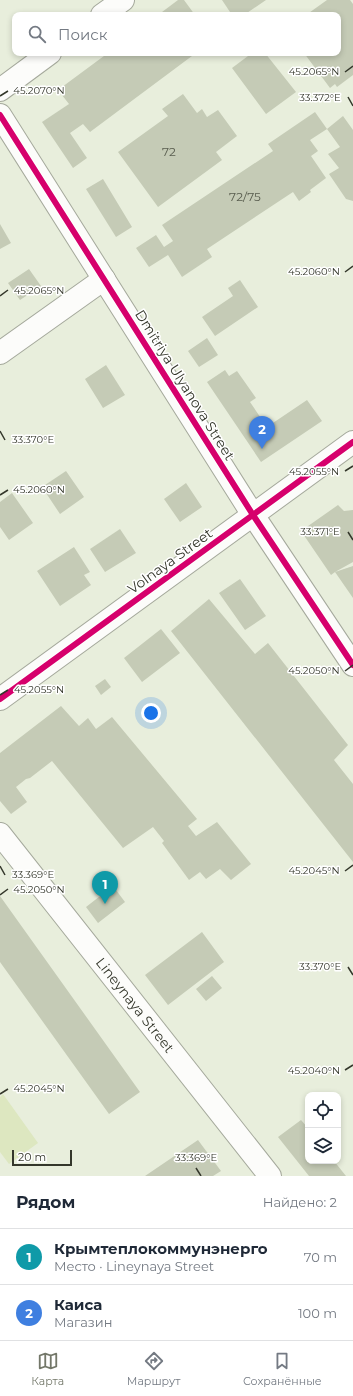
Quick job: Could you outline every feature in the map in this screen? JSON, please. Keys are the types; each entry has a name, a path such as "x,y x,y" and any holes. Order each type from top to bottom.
{"street":[{"path":"106,12 123,0"},
{"path":"0,90 46,56"},
{"name":"Dmitriya Ulyanova Street","path":"0,115 253,514 353,665"},
{"path":"0,354 104,279"},
{"name":"Volnaya Street","path":"0,699 353,442"},
{"name":"Lineynaya Street","path":"0,834 267,1175"}],"green space":[{"path":"3,1094 38,1143 9,1164 0,1152 0,1097"}],"building":[{"path":"178,0 184,0 193,12 162,12"},
{"path":"222,0 266,0 248,12 230,12"},
{"path":"327,0 350,0 353,4 353,75 337,87 335,84 330,88 306,56 341,56 341,12 310,12"},
{"path":"104,56 192,56 90,132 83,124 70,133 87,158 73,168 42,122 69,104 58,90"},
{"path":"248,56 267,56 296,92 266,114 232,68"},
{"path":"183,94 197,113 202,109 207,117 218,110 237,136 216,152 222,160 158,207 118,152 168,116 162,109"},
{"path":"315,112 327,129 310,140 318,151 311,156 326,178 310,190 311,192 299,201 293,192 207,249 212,257 182,277 168,255 149,267 136,248 156,235 164,247 173,241 162,225 273,151 268,144"},
{"path":"343,116 353,130 353,201 346,199 329,174 339,168 328,154 340,147 327,129"},
{"path":"103,179 132,227 116,237 86,189"},
{"path":"0,224 11,243 0,249"},
{"path":"29,269 41,286 20,300 8,283"},
{"path":"240,280 258,307 215,336 202,317 233,296 228,288"},
{"path":"207,338 218,355 199,367 188,351"},
{"path":"106,365 125,395 103,408 85,379"},
{"path":"225,370 229,376 237,371 256,398 250,402 267,427 307,400 322,421 261,462 207,382"},
{"path":"66,471 84,497 60,514 42,487"},
{"path":"186,483 202,507 180,522 164,499"},
{"path":"12,493 33,523 9,540 0,527 0,502"},
{"path":"338,505 344,511 353,510 353,562 331,575 301,531"},
{"path":"120,529 136,553 105,572 90,549"},
{"path":"74,547 90,572 84,575 91,585 60,606 37,571"},
{"path":"353,566 353,598 335,572"},
{"path":"240,579 266,616 245,630 219,593"},
{"path":"209,599 255,654 268,643 348,745 334,760 353,784 353,862 171,631"},
{"path":"161,629 180,653 142,682 124,658"},
{"path":"105,679 111,687 101,695 95,686"},
{"path":"61,706 79,726 88,718 96,729 112,717 197,819 188,826 196,836 217,822 251,864 231,880 220,869 206,879 200,872 189,880 162,843 164,841 153,827 123,848 52,761 16,787 27,802 11,814 0,801 0,753"},
{"path":"113,886 125,902 98,923 86,907"},
{"path":"0,896 140,1092 109,1114 0,962"},
{"path":"202,932 224,962 168,1005 145,975"},
{"path":"212,976 222,988 206,1001 196,989"},
{"path":"301,1120 305,1125 305,1164 336,1164 346,1176 309,1176 278,1137"},
{"path":"198,1140 221,1171 213,1176 145,1176"}],"cycle path":[{"path":"0,115 253,515 353,665"},
{"path":"0,699 353,442"}],"place":[{"name":"Каиса","path":"262,449"},
{"name":"Крымтеплокоммунэнерго","path":"105,904"}]}
